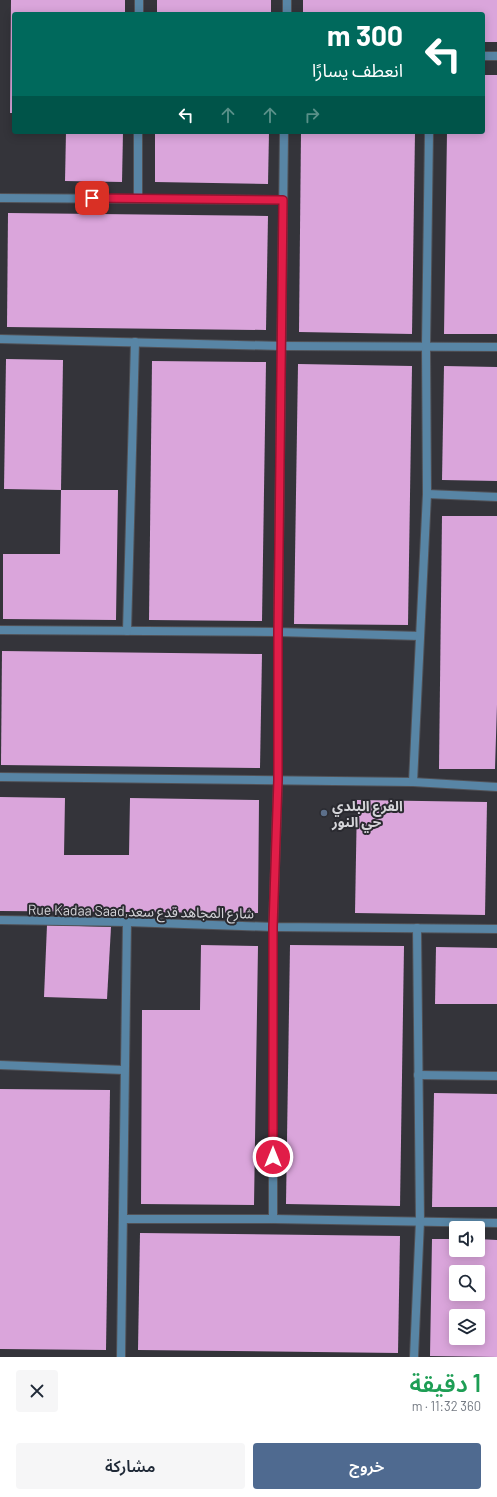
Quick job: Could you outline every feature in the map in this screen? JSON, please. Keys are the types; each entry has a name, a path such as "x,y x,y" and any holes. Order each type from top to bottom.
{"street":[{"path":"139,0 139,12"},
{"path":"287,0 287,12"},
{"path":"485,56 497,56"},
{"path":"138,134 138,198"},
{"path":"273,1219 273,927 278,780 278,632 284,134"},
{"path":"413,782 427,494 426,346 429,134"},
{"path":"0,198 283,200"},
{"path":"0,339 281,346 497,347"},
{"path":"127,631 135,342"},
{"path":"427,494 497,497"},
{"path":"0,630 278,632 420,636"},
{"path":"0,777 413,782 497,787"},
{"name":"Rue Kadaa Saad,شارع المجاهد قدع سعد","path":"0,920 127,922 273,927 497,929"},
{"path":"121,1357 127,922"},
{"path":"414,1357 420,1221 417,928"},
{"path":"0,1065 124,1070"},
{"path":"418,1075 497,1076"},
{"path":"124,1220 273,1219 497,1223"}],"building":[{"path":"11,0 125,0 125,12 12,12 12,113 10,113"},
{"path":"157,0 271,0 271,12 157,12"},
{"path":"303,0 497,0 497,42 485,42 485,12 303,12"},
{"path":"485,75 497,75 497,334 444,334 447,134 485,134"},
{"path":"66,134 123,134 122,182 65,181"},
{"path":"155,134 269,134 268,184 155,182"},
{"path":"301,134 415,134 412,334 299,332"},
{"path":"8,213 268,216 266,330 7,327"},
{"path":"6,359 63,360 61,490 4,489"},
{"path":"152,361 266,362 262,621 149,620"},
{"path":"298,364 412,366 408,625 294,624"},
{"path":"444,366 497,367 497,481 442,480"},
{"path":"61,490 118,490 116,620 3,619 3,554 60,554"},
{"path":"442,516 497,516 497,704 495,769 439,769"},
{"path":"2,651 262,654 260,768 1,765"},
{"path":"0,797 65,798 64,855 129,855 130,798 259,800 258,913 0,911"},
{"path":"357,800 487,802 485,915 355,913"},
{"path":"47,925 111,927 107,999 44,997"},
{"path":"201,945 258,946 254,1205 141,1204 142,1010 200,1010"},
{"path":"290,945 404,946 400,1206 286,1204"},
{"path":"436,947 497,948 497,1004 435,1004"},
{"path":"0,1089 110,1090 106,1350 0,1349"},
{"path":"434,1093 497,1094 497,1207 432,1207"},
{"path":"140,1233 400,1236 398,1353 138,1350"},
{"path":"432,1239 449,1239 449,1257 485,1257 485,1239 497,1240 497,1357 430,1356"}],"place":[{"name":"الفرع البلدي حي النور","path":"324,813"}],"route":[{"path":"92,198 283,200 278,632 278,780 273,927 273,1157"}]}
